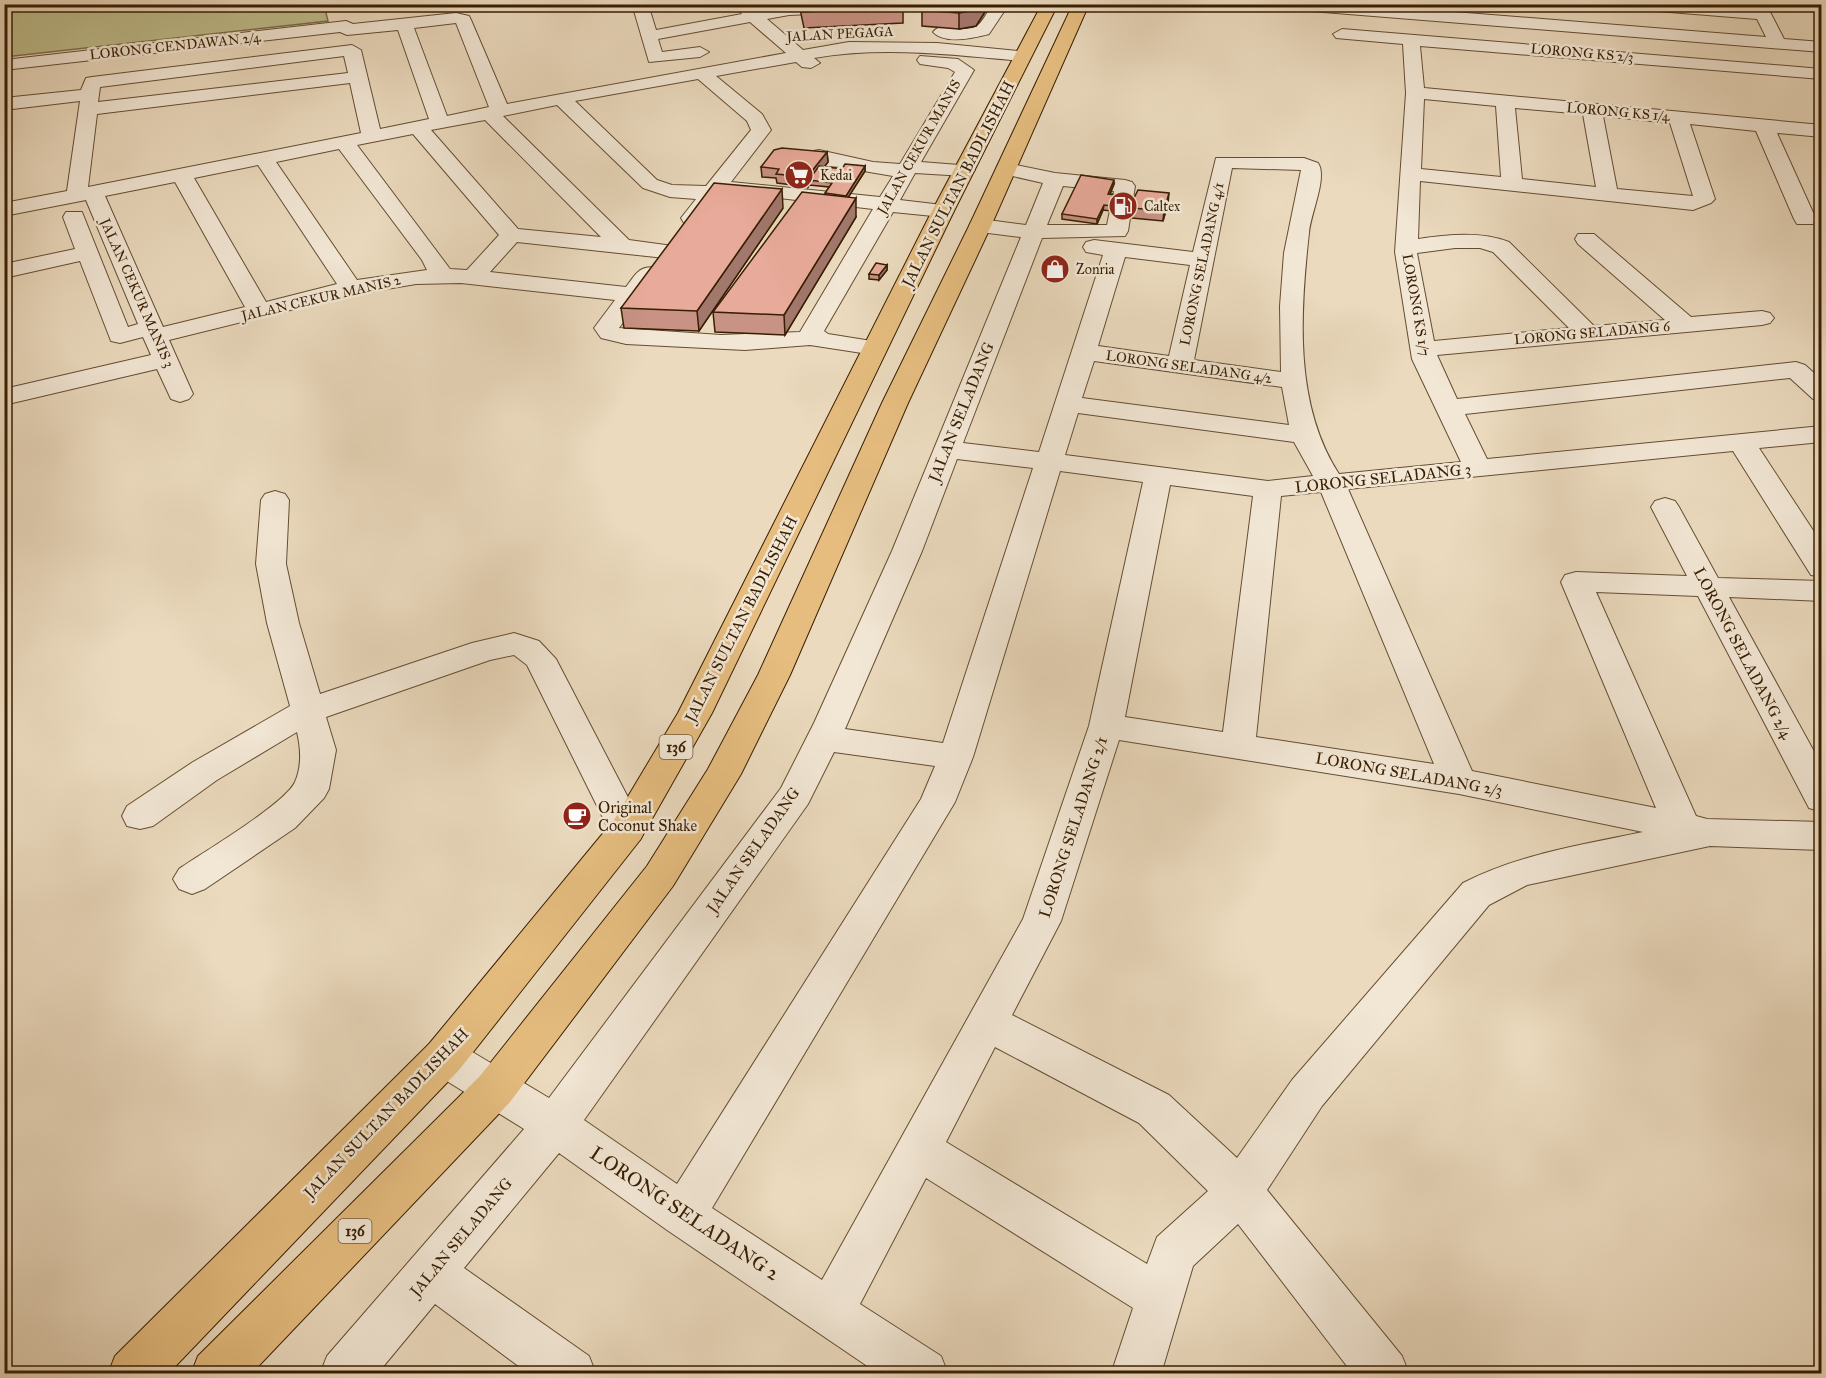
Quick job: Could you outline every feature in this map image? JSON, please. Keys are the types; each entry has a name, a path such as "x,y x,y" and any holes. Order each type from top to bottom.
{"main road":[{"name":"JALAN SULTAN BADLISHAH","path":"133,1374 444,1057 627,830 695,713 943,212 1050,4"},
{"name":"JALAN SULTAN BADLISHAH","path":"216,1374 495,1089 660,876 723,774 774,675 895,403 980,226 1081,4"}],"street":[{"path":"341,4 372,136"},
{"path":"640,4 655,58 668,58 712,50"},
{"path":"649,36 747,10 923,4"},
{"path":"919,22 932,4"},
{"name":"JALAN PEGAGA","path":"829,33 922,31 969,34 983,30 1001,4"},
{"path":"1632,4 1763,14 1778,43"},
{"path":"1791,4 1821,7"},
{"path":"1311,6 1334,6 1821,47"},
{"path":"747,10 804,59"},
{"name":"LORONG CENDAWAN 2/4","path":"4,65 92,82 347,28 456,18 463,20 494,112"},
{"path":"404,24 440,123"},
{"name":"LORONG KS 2/3","path":"1342,34 1821,74"},
{"name":"JALAN PEGAGA","path":"757,42 797,35"},
{"name":"LORONG KS 1/7","path":"1411,40 1415,93 1406,247 1425,359 1478,469"},
{"path":"51,222 86,204 181,174 561,98 701,73 804,59 849,47 892,46 1022,56"},
{"path":"4,104 92,82 352,50"},
{"name":"JALAN CEKUR MANIS","path":"804,59 898,59 952,63 964,70 814,334"},
{"path":"701,73 760,125 761,130 606,327 610,333 626,337 708,331 790,342 814,334 821,341 876,348"},
{"path":"4,78 92,82 358,77"},
{"path":"92,82 86,204 87,253 131,368"},
{"name":"LORONG KS 1/4","path":"1415,93 1821,131"},
{"path":"561,98 650,184 670,191 821,196 853,200 883,209"},
{"path":"1505,101 1512,184"},
{"path":"1592,110 1608,196"},
{"path":"494,112 622,246"},
{"path":"1411,174 1693,204 1704,199 1678,118"},
{"path":"1764,126 1805,219"},
{"path":"417,127 511,235 665,251"},
{"path":"344,142 433,259 442,276"},
{"path":"745,150 829,157 839,161"},
{"path":"821,196 812,189 760,183 756,178 769,159 774,157 839,161 873,168 965,170"},
{"path":"263,158 351,288"},
{"name":"LORONG SELADANG 4/1","path":"1180,365 1223,162 1311,167 1312,172 1300,216 1293,273 1294,381"},
{"path":"853,200 873,168"},
{"path":"1006,169 1055,179 1125,186 1117,231 1032,236"},
{"path":"181,174 259,311"},
{"name":"JALAN SELADANG","path":"345,1374 555,1125 795,795 907,551 1055,179"},
{"path":"712,192 790,211 883,209 943,212"},
{"path":"4,210 86,204"},
{"name":"JALAN CEKUR MANIS 3","path":"86,204 154,332 180,394"},
{"path":"980,226 1116,249 1203,260"},
{"path":"473,277 511,235"},
{"path":"1586,239 1684,324"},
{"path":"1406,247 1494,243 1501,247 1587,333"},
{"path":"683,1215 937,802 956,758 1116,249"},
{"path":"4,271 87,253"},
{"name":"JALAN CEKUR MANIS 2","path":"120,336 154,332 259,311 351,288 416,277 473,277 631,295"},
{"name":"LORONG SELADANG 6","path":"1423,349 1762,318"},
{"name":"LORONG SELADANG 4/2","path":"1084,352 1294,381"},
{"path":"4,397 166,360"},
{"path":"1449,408 1796,370 1821,394"},
{"path":"1294,381 1305,435 1314,456 1332,484 1459,781"},
{"path":"1067,404 1305,435"},
{"name":"LORONG SELADANG 3","path":"946,449 1268,489 1821,434"},
{"path":"1741,442 1821,568"},
{"name":"LORONG SELADANG 2/1","path":"831,1311 1042,921 1106,726 1158,476"},
{"path":"1238,746 1268,489"},
{"path":"192,879 282,818 311,789 319,750 283,623 271,564 275,500"},
{"name":"LORONG SELADANG 2/4","path":"1665,507 1821,799"},
{"path":"1696,829 1576,582 1821,591"},
{"path":"140,816 205,771 307,711 483,651 514,644 528,648 540,659 627,830"},
{"name":"LORONG SELADANG 2/3","path":"1106,726 1459,781 1696,829"},
{"path":"823,738 956,758"},
{"path":"1136,1374 1174,1253 1240,1191 1307,1093 1476,894 1508,877 1527,871 1696,829 1821,836"},
{"path":"986,1022 1154,1109 1240,1191 1384,1374"},
{"name":"LORONG SELADANG 2","path":"444,1057 555,1125 683,1215 923,1374"},
{"path":"918,1149 1161,1299"},
{"path":"432,1273 571,1374"}],"shaded area":[{"path":"4,5 324,5 328,21 5,57"}],"building":[{"path":"802,4 902,4 903,7 803,12"},
{"path":"925,4 980,4 976,10 959,13 922,10"},
{"path":"782,148 827,152 807,177 776,174 779,169 761,167 774,150"},
{"path":"845,164 865,166 846,196 825,193 832,183 809,180 819,166 842,169"},
{"path":"1081,175 1114,180 1108,194 1134,197 1130,208 1104,205 1097,219 1062,214"},
{"path":"714,183 782,189 697,311 621,308"},
{"path":"1138,190 1169,193 1164,211 1133,208 1131,204"},
{"path":"802,192 856,198 784,315 713,312"},
{"path":"876,263 887,265 879,275 869,274"}],"place":[{"name":"Kedai","path":"799,175"},
{"name":"Caltex","path":"1123,206"},
{"name":"Zonria","path":"1055,269"},
{"name":"Original Coconut Shake","path":"577,816"}]}
